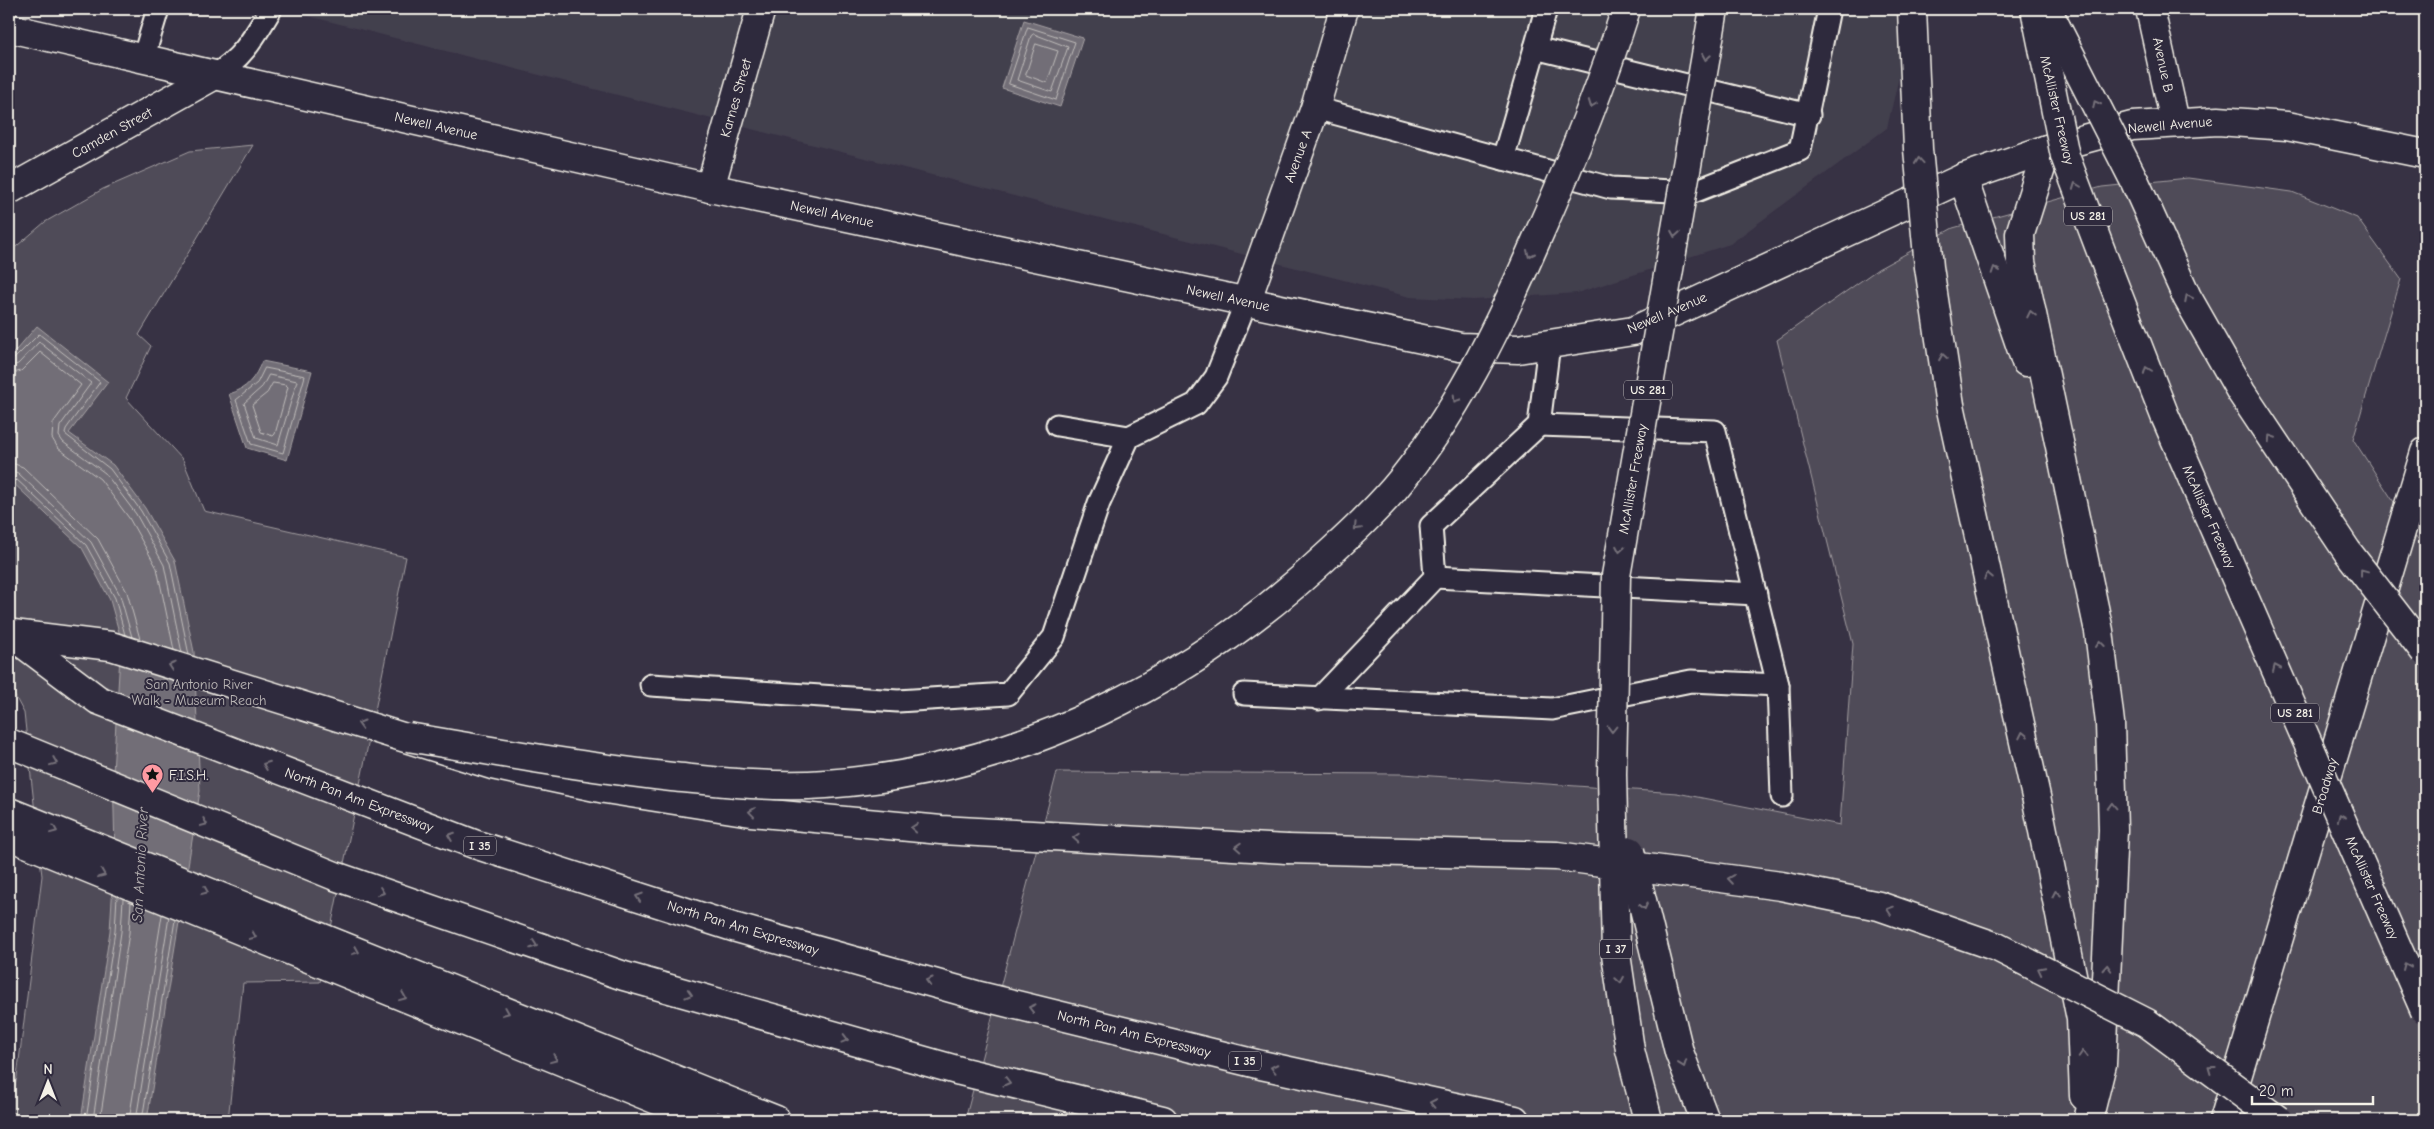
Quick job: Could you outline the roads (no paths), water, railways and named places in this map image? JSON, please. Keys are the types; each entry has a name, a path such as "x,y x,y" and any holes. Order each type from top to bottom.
{"main road":[{"name":"Karnes Street","path":"710,188 762,9"},
{"name":"Avenue A","path":"1246,302 1315,108 1344,9"},
{"path":"408,738 618,771 750,785 824,785 896,777 947,767 993,754 1064,728 1177,670 1240,630 1301,581 1395,488 1427,443 1465,386 1528,260 1564,177 1626,9"},
{"name":"McAllister Freeway","path":"1612,774 1616,576 1714,9"},
{"path":"1912,9 1918,149 1929,267 1950,405 2037,801 2081,1019 2086,1120"},
{"name":"McAllister Freeway","path":"2035,9 2065,156 2114,286 2165,416 2425,1011"},
{"path":"2047,9 2135,182 2187,297 2241,392 2347,551 2425,652"},
{"name":"Avenue B","path":"2150,9 2175,122"},
{"name":"Newell Avenue","path":"9,28 710,188 1460,346 1518,349 1633,331 1963,178 2047,149 2132,126 2218,121 2286,126 2425,154"},
{"name":"Camden Street","path":"16,186 215,75"},
{"path":"2047,149 2020,234 2022,262 2099,631 2110,723 2113,830 2102,1064 2086,1120"},
{"path":"1963,178 2067,482"},
{"name":"Broadway","path":"2224,1120 2416,514 2425,452"},
{"path":"10,633 111,646 276,699 502,767 605,789 751,812 941,830 1228,846 1557,856 1781,886 1879,906 1997,947 2147,1024 2278,1120"},
{"name":"North Pan Am Expressway","path":"10,633 98,700 474,844 733,926 976,994 1260,1065 1515,1120"},
{"path":"9,743 335,876 633,978 960,1070 1163,1120"},
{"path":"1612,774 1679,1052 1704,1120"},
{"name":"I 37","path":"1612,774 1616,954 1630,1050 1648,1120"},
{"path":"9,812 776,1120"},
{"path":"9,836 706,1120"}],"lane":[{"path":"143,59 158,9"},
{"path":"215,75 233,64 248,48 271,9"},
{"path":"1503,159 1546,9"},
{"path":"1315,108 1611,188 1693,192 1800,150 1809,115 1829,9"},
{"path":"1535,48 1809,115"},
{"path":"1057,425 1129,437 1196,404 1216,378 1246,302"},
{"path":"1436,577 1431,526 1539,425 1548,344"},
{"path":"1539,425 1715,431 1778,685 1782,796"},
{"path":"652,685 898,701 1008,694 1054,637 1099,503 1129,437"},
{"path":"1319,699 1436,577 1756,594"},
{"path":"1244,694 1552,709 1691,681 1778,685"}],"water":[{"path":"1024,20 1083,38 1060,107 1002,88"},
{"name":"San Antonio River","path":"37,326 108,382 69,433 113,465 145,508 175,561 194,652 200,791 147,1120 81,1120 110,931 115,851 113,773 121,639 110,600 82,548 9,479 9,358"},
{"path":"262,361 312,371 287,460 247,448 229,394 241,389 250,382"}],"place":[{"name":"F.I.S.H.","path":"153,794"}],"park label":[{"name":"San Antonio River Walk - Museum Reach","path":"199,692"}]}
